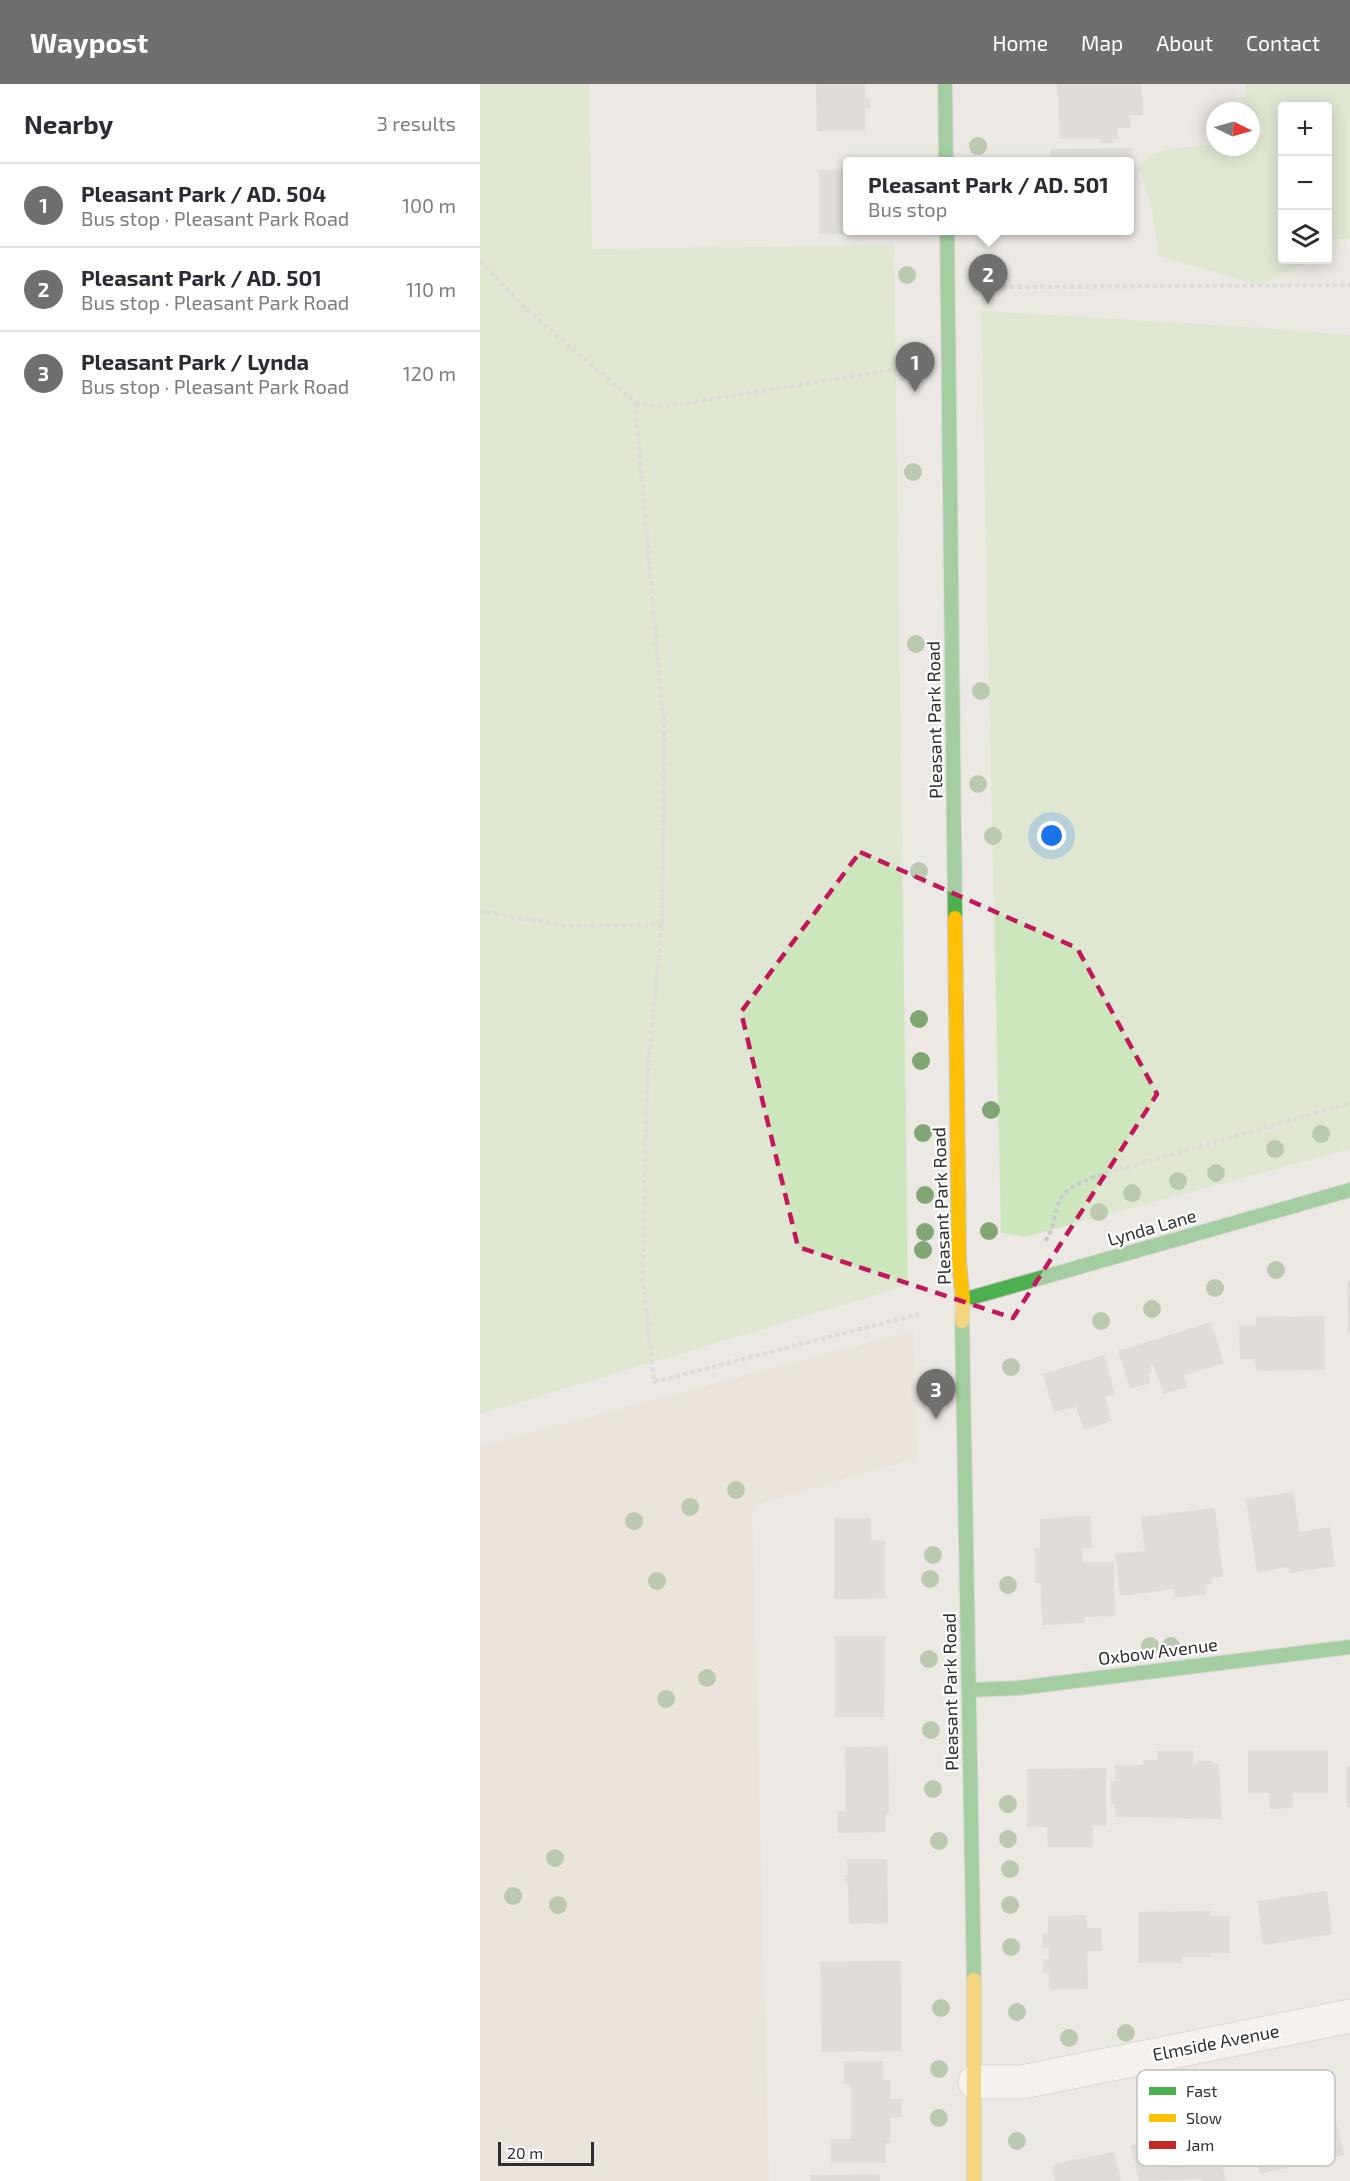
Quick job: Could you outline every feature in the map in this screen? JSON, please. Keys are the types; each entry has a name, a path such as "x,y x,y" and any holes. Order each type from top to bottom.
{"street":[{"path":"945,84 946,157"},
{"name":"Pleasant Park Road","path":"947,235 959,1262 963,1300 975,2082 974,2181"},
{"name":"Lynda Lane","path":"963,1300 1350,1190"},
{"name":"Oxbow Avenue","path":"969,1690 1018,1688 1350,1647"},
{"name":"Elmside Avenue","path":"975,2082 1022,2082 1350,2016"}],"path":[{"path":"480,261 525,308 634,402 656,406 687,403 903,368"},
{"path":"980,287 1350,285"},
{"path":"634,402 664,730 662,925 647,1078 643,1280 654,1382 919,1314"},
{"path":"480,911 569,926 662,925"},
{"path":"1040,1246 1050,1236 1055,1211 1065,1190 1094,1177 1350,1103"}],"highlighted area":[{"path":"860,852 1077,948 1157,1094 1013,1318 798,1247 741,1012"}],"shaded area":[{"path":"913,1331 917,1458 752,1506 769,2181 480,2181 480,1446"}],"green space":[{"path":"480,84 589,84 592,249 894,245 908,1285 480,1414"},
{"path":"1246,84 1350,84 1350,239 1332,239 1332,102 1278,102 1278,264 1306,264 1259,285 1159,256 1152,210 1139,167 1149,156 1165,150 1206,145 1206,156 1260,156 1260,102 1244,102"},
{"path":"981,311 1350,335 1350,1149 1025,1237 1001,1233"}],"building":[{"path":"816,84 865,84 865,98 870,98 870,109 865,109 865,131 817,131"},
{"path":"1057,84 1140,84 1143,115 1130,115 1130,128 1118,128 1118,139 1113,139 1113,143 1100,143 1100,139 1060,139"},
{"path":"1132,148 1132,157 1051,157 1051,149"},
{"path":"819,170 843,170 843,234 819,234"},
{"path":"1347,1282 1350,1282 1350,1333 1348,1333"},
{"path":"1324,1316 1325,1370 1256,1371 1255,1359 1240,1359 1239,1325 1256,1325 1256,1317"},
{"path":"1211,1322 1224,1363 1184,1375 1188,1387 1164,1394 1153,1365 1150,1365 1152,1372 1148,1373 1151,1383 1130,1389 1118,1351"},
{"path":"1104,1355 1115,1394 1105,1397 1112,1421 1084,1430 1076,1406 1054,1412 1043,1374"},
{"path":"1293,1492 1300,1532 1330,1527 1335,1566 1290,1573 1289,1567 1257,1572 1246,1499"},
{"path":"1215,1508 1223,1577 1212,1578 1212,1584 1205,1585 1206,1594 1175,1598 1174,1589 1120,1596 1115,1554 1145,1551 1141,1517"},
{"path":"1091,1516 1092,1548 1082,1549 1082,1562 1114,1562 1115,1616 1085,1617 1085,1623 1042,1625 1041,1583 1035,1583 1035,1548 1040,1548 1040,1519"},
{"path":"834,1518 871,1518 871,1540 885,1541 885,1598 834,1599"},
{"path":"835,1636 885,1636 884,1717 835,1717"},
{"path":"888,1746 889,1814 886,1814 886,1832 838,1833 838,1811 846,1811 845,1747"},
{"path":"1248,1750 1328,1750 1328,1793 1293,1793 1293,1808 1270,1809 1269,1793 1248,1793"},
{"path":"1157,1751 1194,1751 1193,1764 1197,1764 1196,1761 1212,1761 1212,1764 1219,1764 1222,1819 1116,1817 1115,1804 1111,1804 1111,1781 1115,1781 1115,1765 1143,1765 1143,1760 1158,1760"},
{"path":"1346,1766 1350,1766 1350,1807 1347,1807"},
{"path":"1106,1768 1106,1826 1093,1826 1092,1847 1048,1847 1047,1827 1027,1827 1027,1769"},
{"path":"847,1859 887,1859 888,1923 849,1924 848,1884 845,1884 845,1875 848,1875"},
{"path":"1327,1891 1332,1934 1263,1945 1257,1901"},
{"path":"1211,1911 1211,1916 1230,1916 1230,1953 1211,1953 1212,1957 1181,1957 1182,1963 1138,1963 1138,1912"},
{"path":"1086,1915 1087,1928 1102,1928 1102,1951 1087,1951 1088,1989 1049,1990 1049,1973 1043,1973 1043,1960 1049,1959 1049,1948 1042,1948 1042,1934 1048,1934 1048,1916"},
{"path":"901,1961 902,2051 822,2052 820,1962"},
{"path":"844,2061 883,2061 883,2080 890,2080 890,2099 902,2099 902,2117 890,2118 890,2143 886,2143 886,2163 831,2163 831,2139 851,2139 851,2084 844,2084"},
{"path":"1335,2116 1344,2155 1335,2157"},
{"path":"1137,2144 1137,2166 1223,2166 1226,2181 1203,2181 1202,2179 1139,2181 1131,2145"},
{"path":"1114,2152 1121,2181 1055,2181 1052,2166 1057,2163"},
{"path":"1258,2166 1295,2166 1260,2174"},
{"path":"880,2174 880,2181 810,2181 810,2175"}],"traffic: fast":[{"path":"945,84 946,157"},
{"path":"947,235 955,918"},
{"path":"963,1300 1350,1190"},
{"path":"962,1321 974,1980"},
{"path":"969,1690 1018,1688 1350,1647"}],"traffic: slow":[{"path":"955,918 959,1262 963,1300 962,1321"},
{"path":"974,1980 974,2181"}],"place":[{"name":"Pleasant Park / AD. 501","path":"988,304"},
{"name":"Pleasant Park / AD. 504","path":"915,392"},
{"name":"Pleasant Park / Lynda","path":"936,1419"}]}
